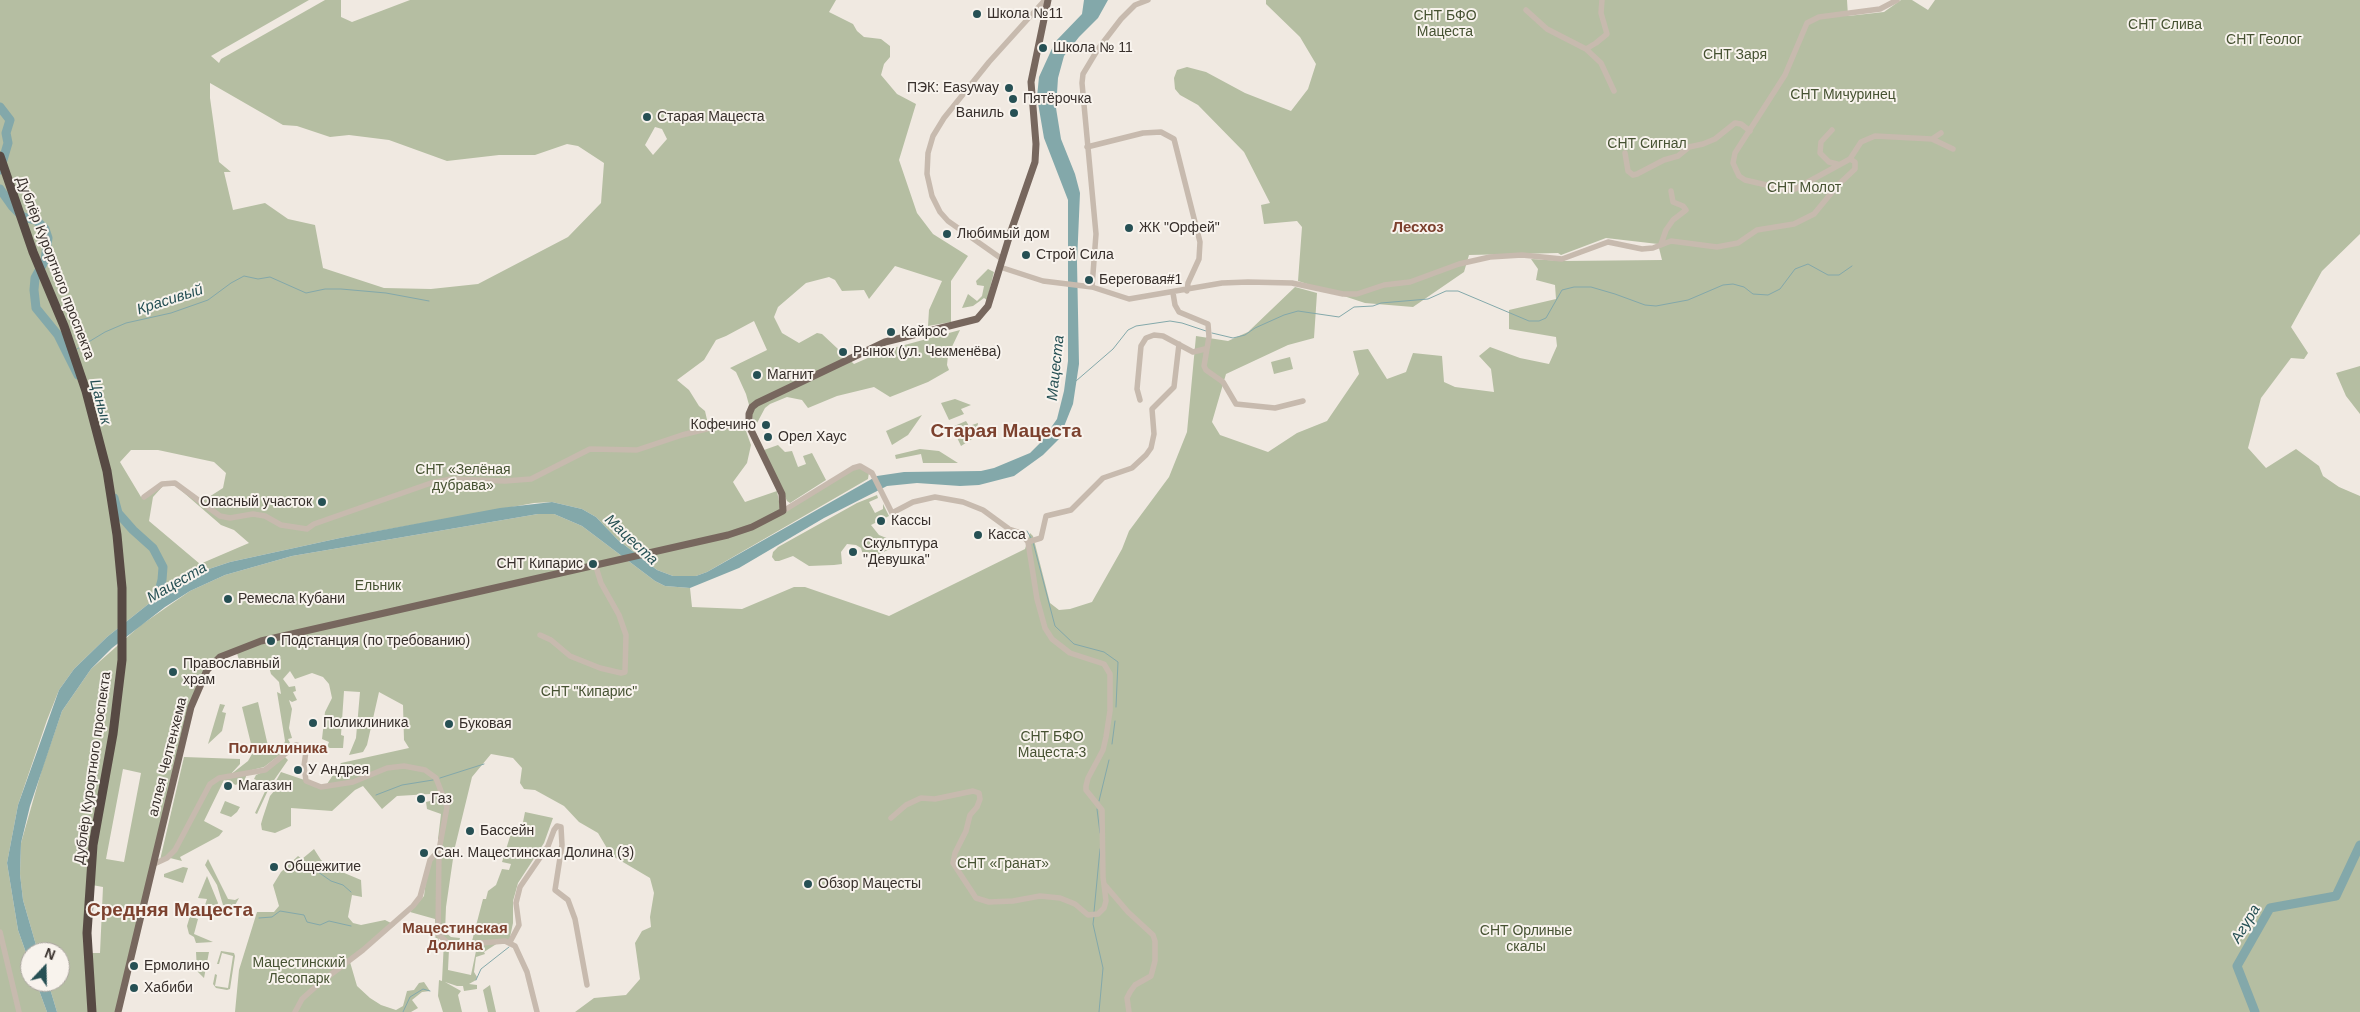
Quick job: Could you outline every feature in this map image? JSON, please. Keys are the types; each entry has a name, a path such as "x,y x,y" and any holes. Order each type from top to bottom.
{"highway":[{"name":"Дублёр Курортного проспекта","path":"0,156 33,252 70,342 86,391 107,471 117,535 122,588 122,660 113,734 93,846 87,933 88,980 92,1012"}],"main road":[{"path":"783,511 782,494 749,426 749,414 757,403 891,340 977,319 985,312 992,299 1001,263 1035,162 1036,144 1031,82 1047,0"},
{"name":"аллея Челтенхема","path":"118,1012 191,707 208,670 220,657 261,641 596,567 728,535 752,527 783,511"}],"street":[{"path":"1047,0 989,62 944,118 933,136 928,153 927,174 932,196 940,212 948,221 1001,263 1055,284 1092,286 1129,299 1222,284 1269,282 1292,283 1343,294 1357,294 1384,285 1410,282 1452,266 1490,257 1522,255 1562,259 1602,243 1642,249 1653,248 1671,241 1717,247 1738,244 1757,230 1766,227 1781,227 1805,220 1814,214 1838,185 1855,169 1855,162 1850,158"},
{"path":"1092,286 1096,234 1087,147 1083,74 1098,49 1121,19 1135,5 1148,0"},
{"path":"1586,49 1607,34 1601,13 1602,0"},
{"path":"1897,0 1880,9 1819,17 1805,26 1794,57 1785,75 1733,158 1734,170 1746,180 1788,190 1795,189 1850,158 1861,142 1875,136 1932,139 1953,149"},
{"path":"1526,10 1547,29 1586,49 1601,63 1614,91"},
{"path":"1625,153 1628,170 1633,175 1664,160 1678,156 1689,147 1715,139 1735,123 1741,124 1750,131"},
{"path":"1832,130 1821,142 1820,153 1829,162 1838,164"},
{"path":"1087,147 1143,133 1162,132 1174,139 1200,242 1199,259 1192,272 1187,291"},
{"path":"1932,139 1941,133"},
{"path":"1661,244 1666,230 1673,220 1686,210 1683,206 1673,202 1671,191"},
{"path":"1173,293 1175,305 1180,312 1188,317 1206,322 1209,328 1209,336 1203,363 1206,370 1223,382 1236,404 1275,408 1303,401"},
{"path":"1140,400 1137,389 1143,341 1150,336 1156,335 1193,352 1205,349"},
{"path":"891,818 906,805 921,798 942,798 963,793 979,793 980,799 970,815 966,832 955,853 953,863 976,898 989,902 1013,901 1040,896 1050,897 1070,902 1088,915 1098,914 1105,905 1102,810 1086,786 1088,778 1103,750 1106,736 1110,711 1110,674 1104,664 1070,653 1061,647 1045,628 1037,599 1028,542 1041,538 1046,516 1070,510 1104,478 1132,468 1146,455 1151,448 1154,434 1152,409 1170,393 1174,384 1179,344"},
{"path":"144,497 162,484 175,484 220,516 230,518 253,514 264,516 281,525 307,528 440,480 513,481 532,479 590,449 638,450 682,435 714,427 749,426"},
{"name":"аллея Челтенхема","path":"783,511 853,468 860,466 872,474 892,512 923,499 951,499 984,510 1009,529 1018,531 1028,542"},
{"path":"540,635 551,640 570,656 600,668 625,672 626,635 619,615 601,583 596,567"},
{"path":"154,864 167,858 175,850 210,784 219,778 265,770 296,745 304,747 306,751 304,766 306,781 321,787 352,782 387,768 417,768 432,773 440,785 447,807 439,850 438,934 449,944 458,946 510,942 518,950 527,972 537,1012"},
{"path":"510,942 519,925 516,904 520,887 548,846 554,830 557,826 561,827 562,845 555,890 568,900 575,919 587,985"},
{"path":"295,1012 302,999 363,950 413,906 420,897 430,860 439,850"},
{"path":"1104,884 1128,912 1153,935 1155,940 1155,961 1151,976 1135,985 1126,998 1129,1012"},
{"path":"0,932 19,1012"}],"green space":[{"name":"СНТ «Зелёная дубрава»","path":"0,0 309,0 211,56 219,63 221,59 325,0 341,0 341,17 352,22 410,0 836,0 829,12 853,24 864,37 881,39 890,46 890,57 884,64 881,75 897,94 916,104 899,160 917,213 933,234 968,256 951,281 951,322 928,326 929,310 942,281 895,266 869,299 864,290 842,291 835,280 829,277 806,283 778,307 774,317 782,333 799,343 817,333 822,334 854,364 886,350 960,330 948,355 947,365 949,370 928,382 890,397 874,387 837,396 808,408 802,400 787,397 770,404 765,408 757,423 754,423 746,394 736,372 730,368 767,350 754,321 716,340 704,360 677,380 689,390 699,406 705,411 708,424 713,426 737,423 746,431 751,445 747,463 733,482 745,502 777,491 781,512 854,469 861,468 869,472 868,479 707,572 696,576 673,576 657,570 618,540 596,517 582,509 552,502 534,503 340,538 230,562 191,575 161,594 107,637 74,669 59,690 18,805 7,863 18,930 22,942 20,942 20,992 40,992 47,1012 0,1012","holes":["210,83 283,125 297,126 330,137 349,135 389,140 447,161 499,155 535,155 567,144 578,146 604,163 601,203 568,237 478,284 431,289 384,288 323,268 315,225 288,219 265,203 233,210 224,172 231,172 219,162 210,98","655,127 662,129 667,139 653,155 645,145","131,450 158,450 214,462 226,473 223,488 201,502 184,489 171,483 158,487 146,497 141,497 120,462","163,486 176,486 221,525 234,530 249,543 200,564 149,521 153,497"]},
{"path":"1266,0 1847,0 1848,16 1884,12 1901,0 1912,0 1928,10 1935,0 2360,0 2360,234 2322,271 2291,327 2308,353 2304,359 2291,358 2261,398 2248,448 2266,468 2296,449 2319,466 2323,476 2339,487 2360,496 2360,1012 575,1012 594,998 626,995 640,979 635,943 642,931 651,927 650,917 654,893 650,878 611,855 598,833 579,822 564,806 535,790 524,789 520,783 522,768 513,758 491,754 472,777 454,851 442,847 442,840 438,839 441,814 427,809 426,802 430,801 430,794 397,796 382,809 363,786 355,790 332,811 291,808 291,826 275,833 262,830 263,817 270,796 275,790 272,788 281,772 325,787 341,763 409,748 404,740 403,705 379,692 367,745 363,752 349,755 356,738 360,692 344,691 341,735 344,736 343,748 330,748 327,747 329,742 322,739 325,712 332,698 329,684 323,677 312,673 295,679 290,671 283,679 289,687 295,686 296,691 293,692 297,700 292,702 289,700 292,709 289,728 292,738 288,739 290,743 285,751 264,767 248,771 244,782 240,781 236,785 224,780 204,821 223,831 219,836 180,857 182,861 166,857 160,860 184,757 240,759 240,764 230,775 248,761 253,752 242,707 258,702 268,746 284,744 277,692 281,694 279,682 271,674 269,667 256,670 251,664 239,660 236,650 214,663 198,688 118,1012 57,1012 51,992 70,992 70,942 35,942 23,900 20,874 21,843 42,769 62,711 91,669 141,625 190,591 225,575 292,556 538,514 554,514 582,526 655,581 665,586 690,588 692,607 742,609 794,587 805,587 889,616 1025,549 1030,533 1033,536 1050,603 1059,610 1070,609 1092,602 1122,549 1129,531 1169,477 1187,432 1196,336 1228,341 1248,332 1295,287 1317,293 1314,338 1288,345 1226,374 1212,422 1220,435 1268,452 1297,433 1327,421 1359,374 1353,351 1368,349 1387,379 1406,372 1413,353 1442,356 1444,382 1455,387 1494,392 1491,369 1479,356 1490,347 1520,358 1549,364 1557,346 1556,337 1509,329 1509,310 1556,299 1555,285 1536,280 1538,269 1531,259 1563,261 1662,260 1658,244 1606,238 1561,255 1558,253 1469,255 1464,272 1413,307 1365,303 1298,281 1302,227 1297,221 1264,224 1261,205 1270,203 1244,152 1198,105 1180,95 1175,89 1174,78 1177,70 1187,67 1206,72 1245,93 1291,111 1308,89 1316,64 1300,37 1266,4","holes":["123,769 141,773 124,862 106,859","92,885 103,887 100,953 90,953"]},
{"path":"988,269 994,272 987,300 984,298 973,306 962,308 968,294 977,301 982,296 984,286 977,285 976,281"},
{"path":"1290,357 1293,369 1274,374 1271,362"},
{"path":"2360,366 2360,414 2346,396 2336,373"},
{"path":"955,399 971,405 961,409 964,414 949,420 941,403"},
{"path":"922,415 908,435 892,445 886,431"},
{"path":"966,421 969,426 978,423 977,430 972,439 961,446 952,427"},
{"path":"778,445 785,452 792,451 798,467 806,464 803,456 812,453 826,480 790,503 787,501 764,450"},
{"path":"920,449 939,451 958,463 923,463 921,454 896,459 895,455"},
{"path":"877,495 878,498 869,502 875,513 883,509 883,504 889,516 871,525 879,535 889,539 892,548 876,557 863,555 861,548 856,545 847,544 841,552 842,564 834,565 809,566 793,556 779,561 775,561 772,557 773,552 778,547 857,503"},
{"path":"220,704 225,705 222,712 226,713 222,731 208,744"},
{"path":"285,757 288,760 270,786 257,814 255,813 268,785 254,779 256,775 269,769"},
{"path":"225,801 240,807 231,817 220,813"},
{"path":"525,812 553,818 544,843 518,883 513,901 513,923 509,942 501,941 484,952 485,954 476,957 474,972 477,977 476,980 469,984 477,985 477,989 464,991 463,986 445,982 461,991 458,995 462,1012 443,1012 438,996 439,980 442,981 444,941 439,937 436,956 435,919 410,912 424,896 428,864 441,849 454,852 446,907 445,932 451,937 460,938 458,945 472,941 483,899 486,899 488,891 496,885 502,869 509,870 511,864 502,862 513,827 522,827","holes":["458,946 476,951 471,975 448,970 449,949 456,949"]},
{"name":"Мацестинский Лесопарк","path":"314,849 321,860 330,867 361,880 362,897 352,895 348,917 353,923 361,925 385,920 395,925 350,962 357,986 381,1005 396,1010 403,1006 407,991 414,990 419,983 424,982 430,991 422,992 412,1000 418,1008 411,1012 235,1012 239,970 257,912 274,912 279,906 273,885 281,872 298,856 302,859"},
{"path":"208,859 228,899 235,900 239,898 234,907 223,905 217,885 205,865"},
{"path":"183,867 188,868 183,883 164,877 164,874"},
{"path":"207,876 218,903 217,906 209,904 207,909 204,908 207,899 198,898"},
{"path":"190,916 198,919 194,934 213,942 196,943 194,937 189,934 187,926"},
{"path":"221,951 234,953 235,956 230,989 227,990 216,988 213,984 215,974 217,975 215,986 228,988 233,956 222,953 219,964 217,964"},
{"path":"196,952 209,952 204,978 197,971"},
{"path":"490,985 496,1012 488,1012 483,990"}],"water":[{"path":"1084,0 1108,0 1098,18 1064,56 1058,78 1056,108 1061,139 1075,174 1080,193 1077,262 1079,364 1073,404 1059,439 1043,455 1014,476 979,485 960,486 917,483 887,486 824,518 739,568 690,588 665,586 655,581 582,526 554,514 538,514 292,556 225,575 190,591 165,607 112,648 91,669 62,711 30,806 21,843 20,874 23,900 35,942 22,942 18,930 7,863 18,805 59,690 74,669 107,637 161,594 191,575 230,562 340,538 500,508 552,502 582,509 596,517 618,540 657,570 673,576 696,576 707,572 877,476 904,472 981,471 994,468 1030,453 1041,442 1057,419 1064,391 1068,361 1068,200 1044,138 1037,97 1039,77 1055,42 1082,14"},
{"path":"40,992 51,992 57,1012 47,1012"}],"waterway":[{"name":"Цанык","path":"0,107 10,120 6,133 8,143 0,170"},
{"name":"Цанык","path":"0,189 12,206 23,217 36,220 45,229 48,238 45,260 35,278 36,308 58,335 78,375"},
{"path":"1212,333 1233,338 1245,335 1255,328 1298,311 1339,317 1354,307 1428,299 1446,291 1458,291 1529,321 1539,321 1546,318 1562,290 1574,287 1591,287 1645,305 1656,306 1688,300 1723,285 1733,284 1744,287 1753,294 1768,295 1780,289 1795,269 1808,264 1828,275 1839,275 1852,266"},
{"name":"Красивый","path":"77,349 105,332 126,323 171,313 208,300 244,276 258,279 270,277 306,293 325,289 341,289 386,293 429,301"},
{"path":"1076,381 1113,349 1128,330 1136,326 1170,321 1206,331"},
{"name":"Цанык","path":"114,498 118,513 153,548 163,567 162,580 155,606"},
{"path":"1027,531 1031,538"},
{"path":"1033,542 1055,626 1074,644 1104,652 1118,662 1116,707"},
{"path":"1112,744 1115,721"},
{"path":"1099,801 1109,760"},
{"path":"440,778 484,764"},
{"path":"376,795 402,785 433,780"},
{"path":"1097,809 1100,833"},
{"name":"Агура","path":"2255,1012 2237,966 2270,908 2336,896 2360,845"},
{"path":"1094,912 1100,849"},
{"path":"305,865 331,881 343,885 351,892"},
{"path":"259,918 272,917 280,911 304,915 307,922 320,925 329,921 351,926"},
{"path":"1094,916 1093,924 1103,968 1099,1012"},
{"path":"476,980 481,969 509,947"},
{"path":"403,1012 410,997 423,989 430,991"}],"place":[{"name":"Школа №11","path":"977,14"},
{"name":"Школа № 11","path":"1043,48"},
{"name":"ПЭК: Easyway","path":"1009,88"},
{"name":"Пятёрочка","path":"1013,99"},
{"name":"Ваниль","path":"1014,113"},
{"name":"Старая Мацеста","path":"647,117"},
{"name":"ЖК \"Орфей\"","path":"1129,228"},
{"name":"Любимый дом","path":"947,234"},
{"name":"Строй Сила","path":"1026,255"},
{"name":"Береговая#1","path":"1089,280"},
{"name":"Кайрос","path":"891,332"},
{"name":"Рынок (ул. Чекменёва)","path":"843,352"},
{"name":"Магнит","path":"757,375"},
{"name":"Кофечино","path":"766,425"},
{"name":"Орел Хаус","path":"768,437"},
{"name":"Опасный участок","path":"322,502"},
{"name":"Кассы","path":"881,521"},
{"name":"Касса","path":"978,535"},
{"name":"Скульптура \"Девушка\"","path":"853,552"},
{"name":"СНТ Кипарис","path":"593,564"},
{"name":"Ремесла Кубани","path":"228,599"},
{"name":"Подстанция (по требованию)","path":"271,641"},
{"name":"Православный храм","path":"173,672"},
{"name":"Поликлиника","path":"313,723"},
{"name":"Буковая","path":"449,724"},
{"name":"У Андрея","path":"298,770"},
{"name":"Магазин","path":"228,786"},
{"name":"Газ","path":"421,799"},
{"name":"Бассейн","path":"470,831"},
{"name":"Сан. Мацестинская Долина (3)","path":"424,853"},
{"name":"Общежитие","path":"274,867"},
{"name":"Обзор Мацесты","path":"808,884"},
{"name":"Ермолино","path":"134,966"},
{"name":"Хабиби","path":"134,988"}],"district":[{"name":"Лесхоз","path":"1418,228"},
{"name":"Старая Мацеста","path":"1006,432"},
{"name":"Поликлиника","path":"278,749"},
{"name":"Средняя Мацеста","path":"170,911"},
{"name":"Мацестинская Долина","path":"455,938"}],"park label":[{"name":"СНТ БФО Мацеста","path":"1445,24"},
{"name":"СНТ Слива","path":"2165,25"},
{"name":"СНТ Геолог","path":"2264,40"},
{"name":"СНТ Заря","path":"1735,55"},
{"name":"СНТ Мичуринец","path":"1843,95"},
{"name":"СНТ Сигнал","path":"1647,144"},
{"name":"СНТ Молот","path":"1804,188"},
{"name":"Ельник","path":"378,586"},
{"name":"СНТ \"Кипарис\"","path":"589,692"},
{"name":"СНТ БФО Мацеста-3","path":"1052,746"},
{"name":"СНТ «Гранат»","path":"1003,864"},
{"name":"СНТ Орлиные скалы","path":"1526,940"}],"water label":[{"name":"Мацеста","path":"1056,368"},
{"name":"Мацеста","path":"631,540"},
{"name":"Мацеста","path":"177,583"}]}
